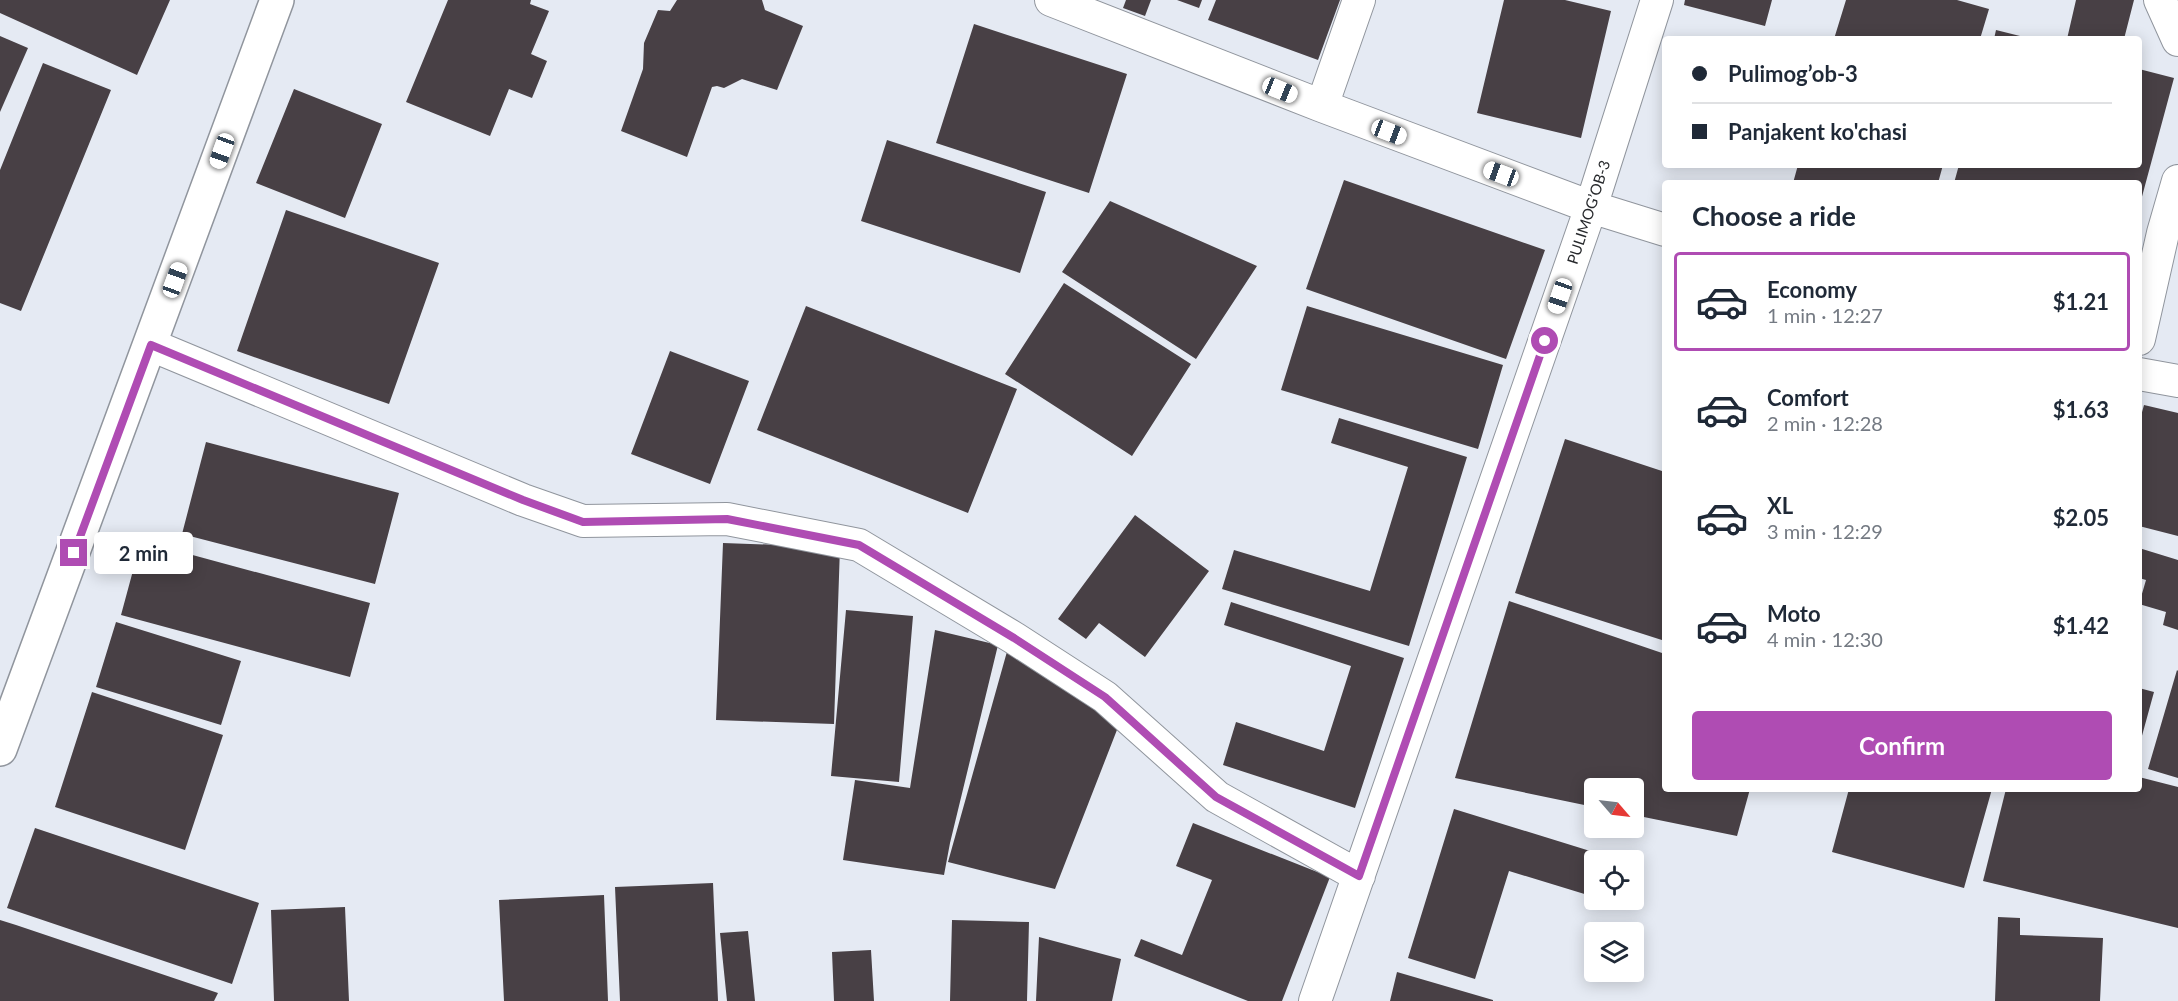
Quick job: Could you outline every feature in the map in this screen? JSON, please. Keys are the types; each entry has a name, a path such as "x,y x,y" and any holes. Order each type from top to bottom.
{"main road":[{"path":"0,749 277,0"}],"street":[{"path":"1051,0 1322,106 1591,207 1662,229"},
{"path":"1322,106 1359,0"},
{"name":"PULIMOG’OB-3","path":"1315,1001 1591,207 1657,0"},
{"path":"2160,0 2178,40"},
{"path":"2142,326 2163,233 2178,181"},
{"path":"151,345 523,500 583,522 727,519 859,545 1014,638 1105,697 1216,797 1359,876"},
{"path":"2142,375 2178,381"}],"building":[{"path":"0,0 170,0 137,75 0,13"},
{"path":"448,0 531,0 530,4 549,11 531,54 547,61 532,98 509,89 490,136 406,102"},
{"path":"677,0 762,0 765,10 803,26 777,90 742,79 724,88 712,87 687,157 621,131 643,69 644,43 658,10 670,11"},
{"path":"1126,0 1151,0 1145,16 1123,8"},
{"path":"1177,0 1202,0 1199,8"},
{"path":"1216,0 1340,0 1318,60 1208,20"},
{"path":"1504,0 1565,0 1611,11 1581,138 1477,113"},
{"path":"1685,0 1772,0 1765,26 1684,5"},
{"path":"1846,0 1957,0 1989,9 1981,36 1835,36"},
{"path":"2076,0 2134,0 2125,36 2068,36"},
{"path":"974,24 1127,74 1089,193 936,143"},
{"path":"1996,30 2020,36 1995,36"},
{"path":"0,36 28,48 0,112"},
{"path":"43,63 111,90 21,311 0,303 0,170"},
{"path":"2142,70 2174,78 2142,197 2142,180 1955,180 1958,168 2142,168"},
{"path":"294,89 382,124 345,218 256,183"},
{"path":"887,140 1046,192 1020,273 861,221"},
{"path":"1797,168 1942,168 1939,180 1794,180"},
{"path":"1344,180 1545,250 1506,359 1306,289"},
{"path":"1110,201 1257,266 1196,359 1062,272"},
{"path":"286,210 439,263 389,404 237,351"},
{"path":"1064,283 1191,364 1132,456 1005,374"},
{"path":"806,306 1017,389 968,513 757,430"},
{"path":"1307,306 1503,365 1478,449 1281,390"},
{"path":"670,351 749,381 710,484 631,454"},
{"path":"2144,405 2178,413 2178,536 2142,527 2142,412"},
{"path":"1339,418 1467,457 1409,646 1222,589 1234,550 1370,591 1408,467 1331,443"},
{"path":"1565,439 1662,471 1662,640 1515,593"},
{"path":"206,442 399,493 375,584 182,534"},
{"path":"1135,515 1209,571 1145,657 1099,623 1086,639 1058,619"},
{"path":"141,541 370,603 350,677 121,615"},
{"path":"723,543 840,547 834,724 716,720"},
{"path":"2142,549 2178,560 2178,630 2163,625 2166,612 2142,605 2146,580 2142,579"},
{"path":"1509,601 1662,653 1662,792 1749,792 1737,836 1644,817 1644,778 1584,778 1584,805 1455,778"},
{"path":"1231,602 1404,658 1355,808 1223,765 1236,722 1324,751 1351,666 1224,625"},
{"path":"846,610 913,616 899,782 831,776"},
{"path":"116,622 241,661 221,725 96,687"},
{"path":"935,630 998,645 944,875 843,860 855,780 910,788"},
{"path":"1008,648 1122,717 1055,889 948,862"},
{"path":"2178,671 2178,778 2148,769"},
{"path":"2142,689 2154,692 2142,736"},
{"path":"92,692 223,735 185,850 55,807"},
{"path":"2142,778 2178,787 2178,928 1983,881 2005,792 2142,792"},
{"path":"1848,792 1991,792 1964,888 1832,852"},
{"path":"1454,809 1587,850 1584,850 1584,894 1509,871 1475,979 1408,958"},
{"path":"1193,823 1330,877 1282,1001 1248,1001 1134,956 1141,939 1182,955 1212,880 1176,866"},
{"path":"35,828 259,903 232,984 7,908"},
{"path":"713,883 718,1001 620,1001 615,887"},
{"path":"604,895 608,1001 504,1001 499,900"},
{"path":"345,907 349,1001 274,1001 271,910"},
{"path":"1998,917 2020,918 2020,935 2103,938 2100,1001 1995,1001"},
{"path":"0,920 218,993 214,1001 0,1001"},
{"path":"952,920 1029,922 1027,1001 950,1001"},
{"path":"748,931 755,1001 727,1001 720,933"},
{"path":"1039,937 1121,959 1112,1001 1036,1001"},
{"path":"871,950 874,1001 834,1001 832,952"},
{"path":"1397,972 1493,1000 1493,1001 1390,1001"}],"route":[{"path":"74,553 151,345 523,500 583,522 727,519 859,545 1014,638 1105,697 1216,797 1359,876 1545,341"}]}
